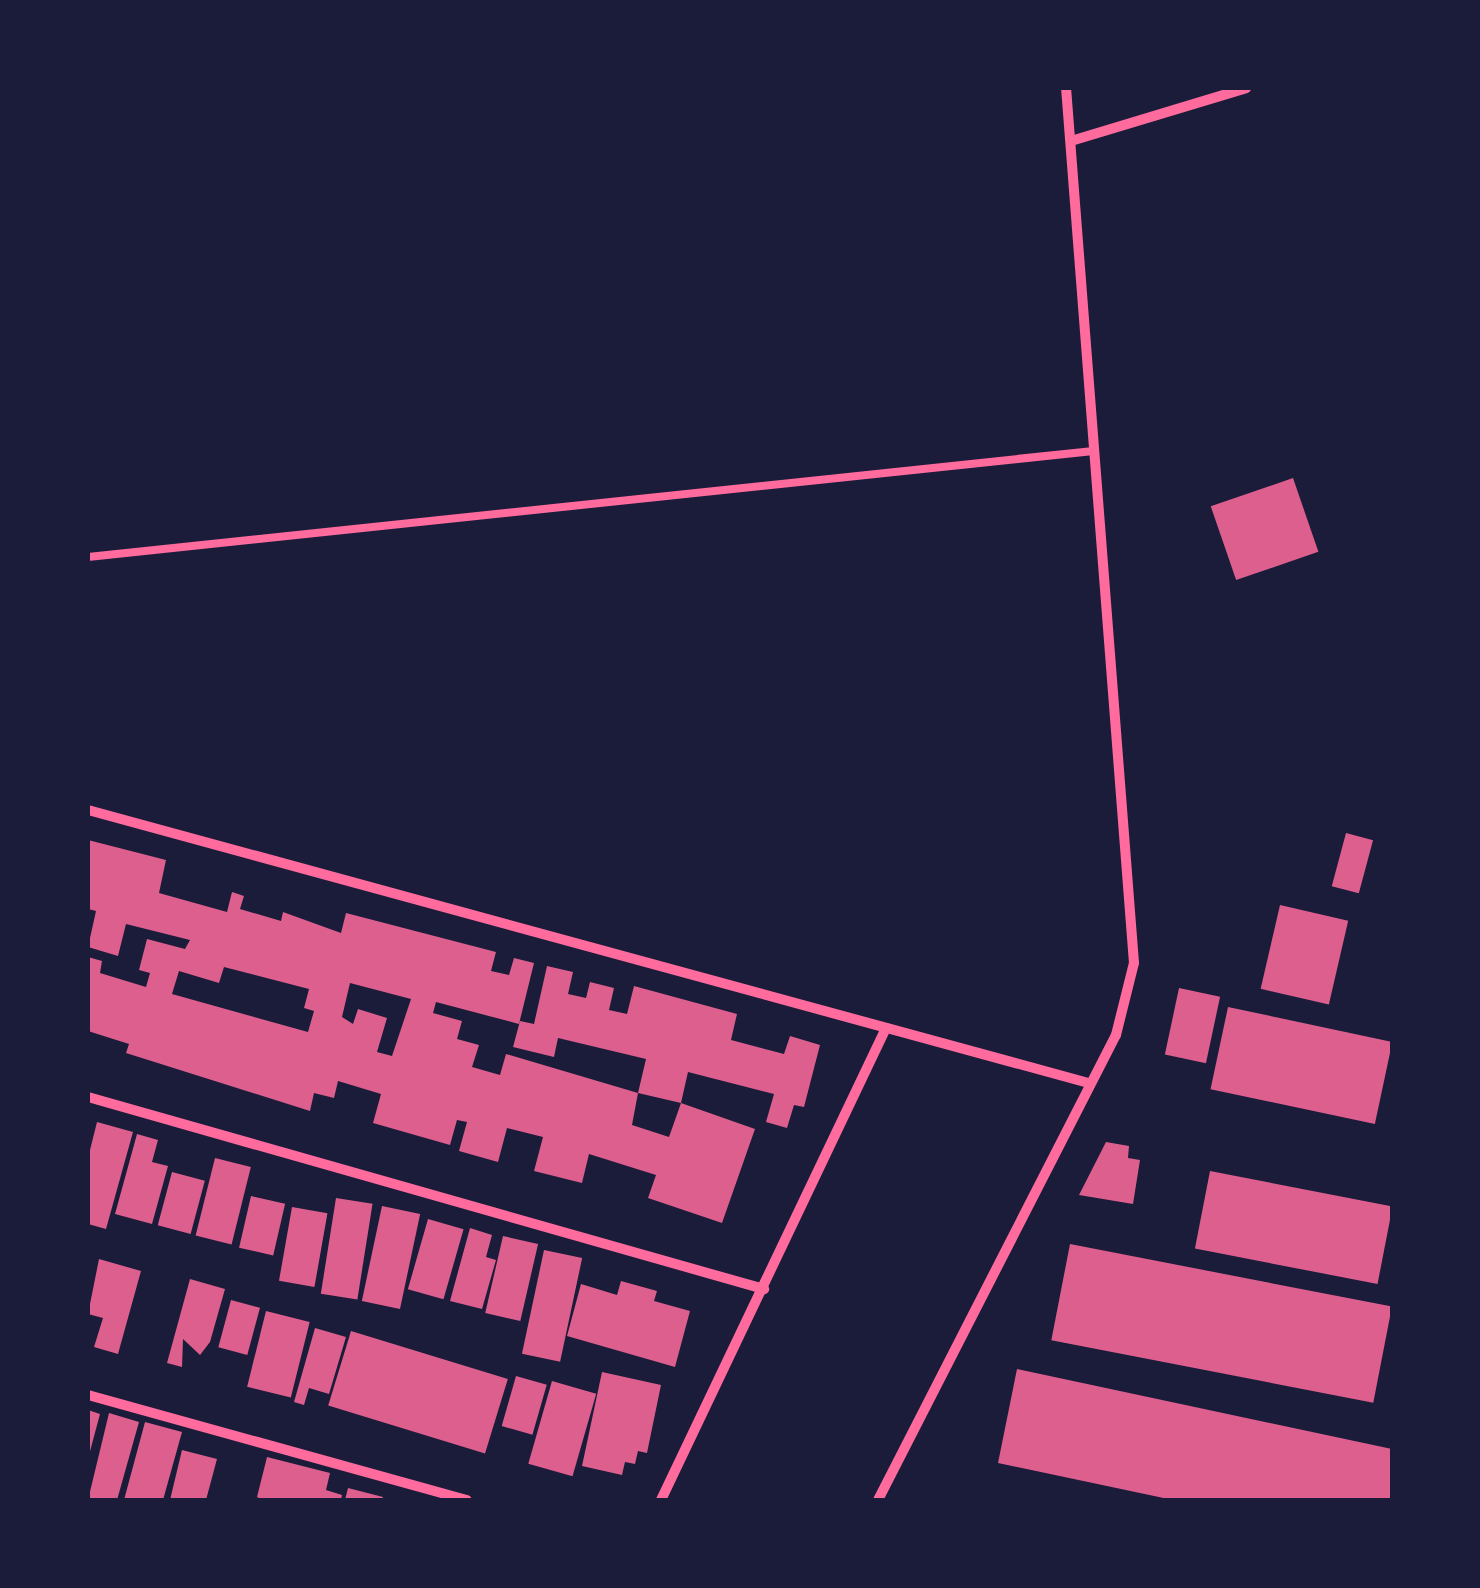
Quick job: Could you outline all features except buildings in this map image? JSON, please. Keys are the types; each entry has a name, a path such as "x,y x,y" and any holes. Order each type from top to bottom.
{"street":[{"path":"878,1500 1088,1083 1116,1035 1134,963 1066,88"},
{"path":"1071,141 1246,88"},
{"path":"88,810 1088,1083"},
{"path":"661,1500 886,1028"},
{"path":"88,1097 764,1289"},
{"path":"88,1395 467,1500"}],"lane":[{"path":"88,557 1094,450"}]}
